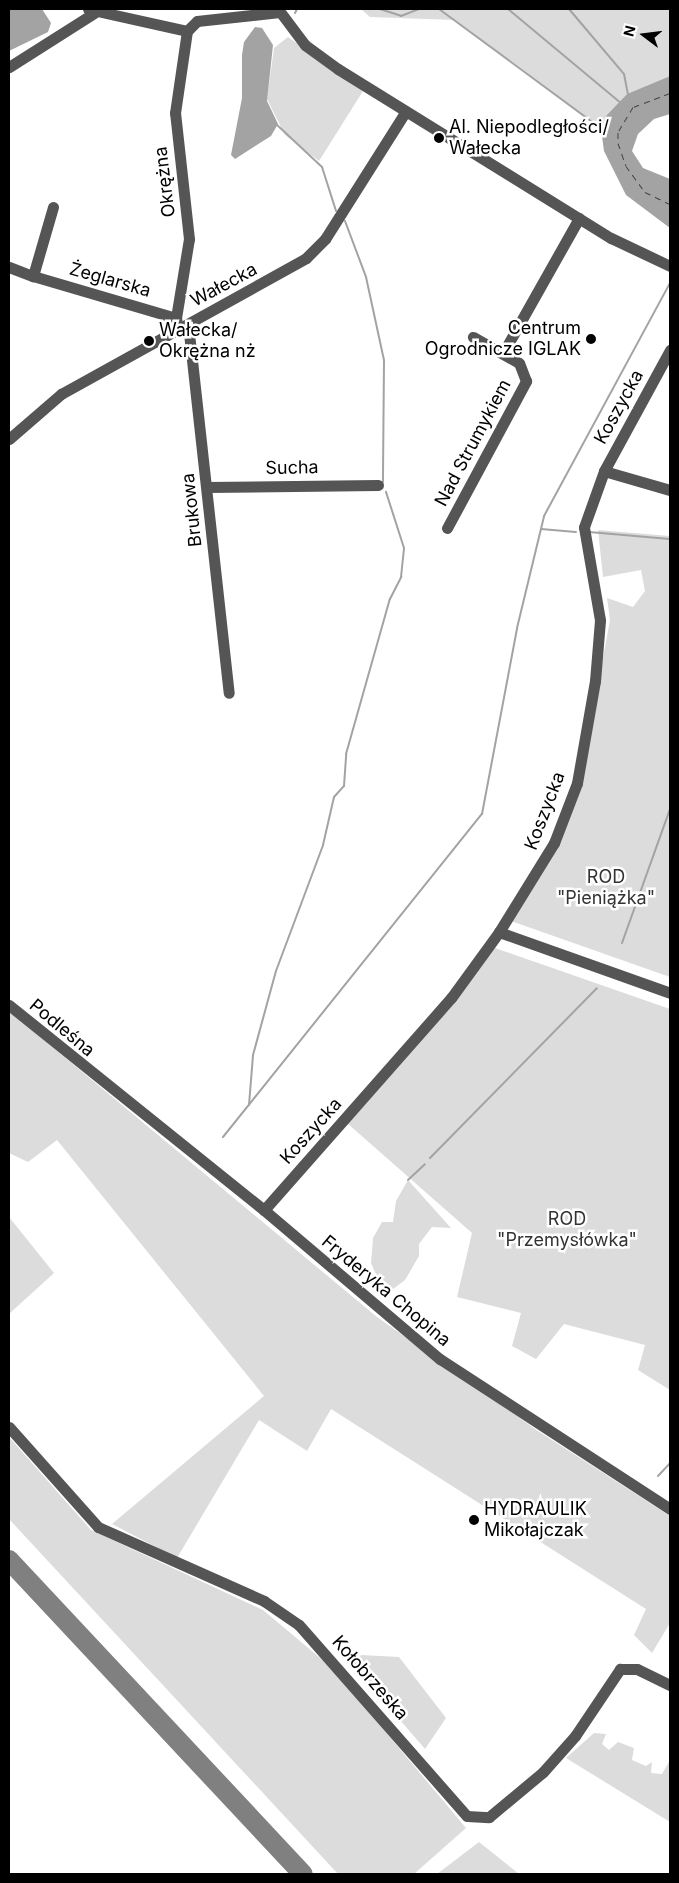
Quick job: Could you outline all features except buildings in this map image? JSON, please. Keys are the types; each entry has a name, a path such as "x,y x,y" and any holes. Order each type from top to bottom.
{"street":[{"path":"9,66 91,11 187,31 197,22 279,10 314,52 579,218 670,266"},
{"name":"Okrężna","path":"181,324 189,239 175,113 187,31"},
{"name":"Wałecka","path":"9,440 61,394 181,324 278,277 317,249 406,111"},
{"path":"33,276 53,207"},
{"name":"Nad Strumykiem","path":"503,353 579,218"},
{"name":"Żeglarska","path":"9,267 181,324"},
{"name":"Brukowa","path":"181,324 207,487 229,693"},
{"name":"Nad Strumykiem","path":"447,528 526,381 520,364 473,337"},
{"name":"Koszycka","path":"264,1210 417,1038 500,932 554,843 577,783 595,681 600,620 584,526 604,471 670,350"},
{"path":"604,471 670,490"},
{"name":"Sucha","path":"207,487 378,485"},
{"path":"500,932 670,993"},
{"name":"Podleśna","path":"9,1005 94,1078"},
{"name":"Fryderyka Chopina","path":"94,1078 264,1210 440,1359 670,1509"},
{"name":"Kołobrzeska","path":"9,1428 98,1526 258,1598 299,1625 467,1816 489,1817 543,1772 576,1736 620,1669 632,1667 670,1686"}],"green space":[{"path":"361,9 670,9 670,76 627,94 605,117 601,129 455,20 370,17"},
{"path":"288,37 363,91 319,161 285,135 267,99 274,48"},
{"name":"ROD \"Pieniążka\"","path":"598,530 670,536 670,977 511,921 556,847 599,680 610,620 607,598 633,607 645,591 641,570 603,577"},
{"name":"ROD \"Przemysłówka\"","path":"492,947 670,1009 670,1390 638,1370 645,1345 564,1324 536,1359 512,1346 521,1313 457,1297 472,1233 347,1123"},
{"path":"9,1011 377,1317 538,1431 670,1516 670,1623 652,1653 634,1635 646,1609 331,1409 307,1451 259,1420 177,1558 112,1524 264,1396 57,1140 28,1162 9,1153"},
{"path":"408,1180 451,1228 432,1227 419,1244 419,1256 405,1280 393,1289 377,1277 371,1263 373,1238 382,1222 393,1222 396,1201"},
{"path":"9,1217 54,1273 9,1314"},
{"path":"9,1437 91,1530 263,1610 332,1668 466,1828 414,1874 338,1874 9,1519"},
{"path":"343,1654 399,1657 446,1718 425,1749"},
{"path":"594,1733 606,1734 602,1744 609,1750 618,1742 634,1748 632,1760 646,1766 652,1762 651,1773 662,1774 670,1760 670,1822 566,1758"},
{"path":"479,1842 519,1874 437,1874"}],"shaded area":[{"path":"9,9 42,9 51,23 48,32 9,51"},
{"path":"255,27 262,28 273,45 267,101 278,124 271,136 235,159 231,155 242,98 242,55 244,42"},
{"path":"670,76 670,114 654,119 638,134 632,151 643,168 670,179 670,228 626,195 604,151 601,129 605,117 627,94"}],"waterway":[{"path":"295,13 297,9"},
{"path":"380,9 401,16 419,9"},
{"path":"439,9 602,129"},
{"path":"508,9 622,104"},
{"path":"569,9 624,74 628,95"},
{"path":"276,124 322,167 336,211"},
{"path":"345,221 366,277 384,360 383,482"},
{"path":"223,1137 482,814 517,628 544,516 670,283"},
{"path":"249,1105 253,1055 276,971 323,845 334,797 344,786 346,754 390,599 401,577 404,548 386,492"},
{"path":"541,529 576,532"},
{"path":"589,532 670,539"},
{"path":"622,943 670,809"},
{"path":"430,1158 597,988"},
{"path":"408,1180 425,1164"},
{"path":"658,1476 670,1463"}],"ferry route":[{"path":"670,93 633,107 618,132 618,143 626,166 645,192 670,204"}],"taxiway":[{"path":"9,1560 303,1874"}],"place":[{"name":"Al. Niepodległości/ Wałecka","path":"439,138"},
{"name":"Centrum Ogrodnicze IGLAK","path":"591,339"},
{"name":"Wałecka/ Okrężna nż","path":"149,341"},
{"name":"HYDRAULIK Mikołajczak","path":"474,1520"}]}
